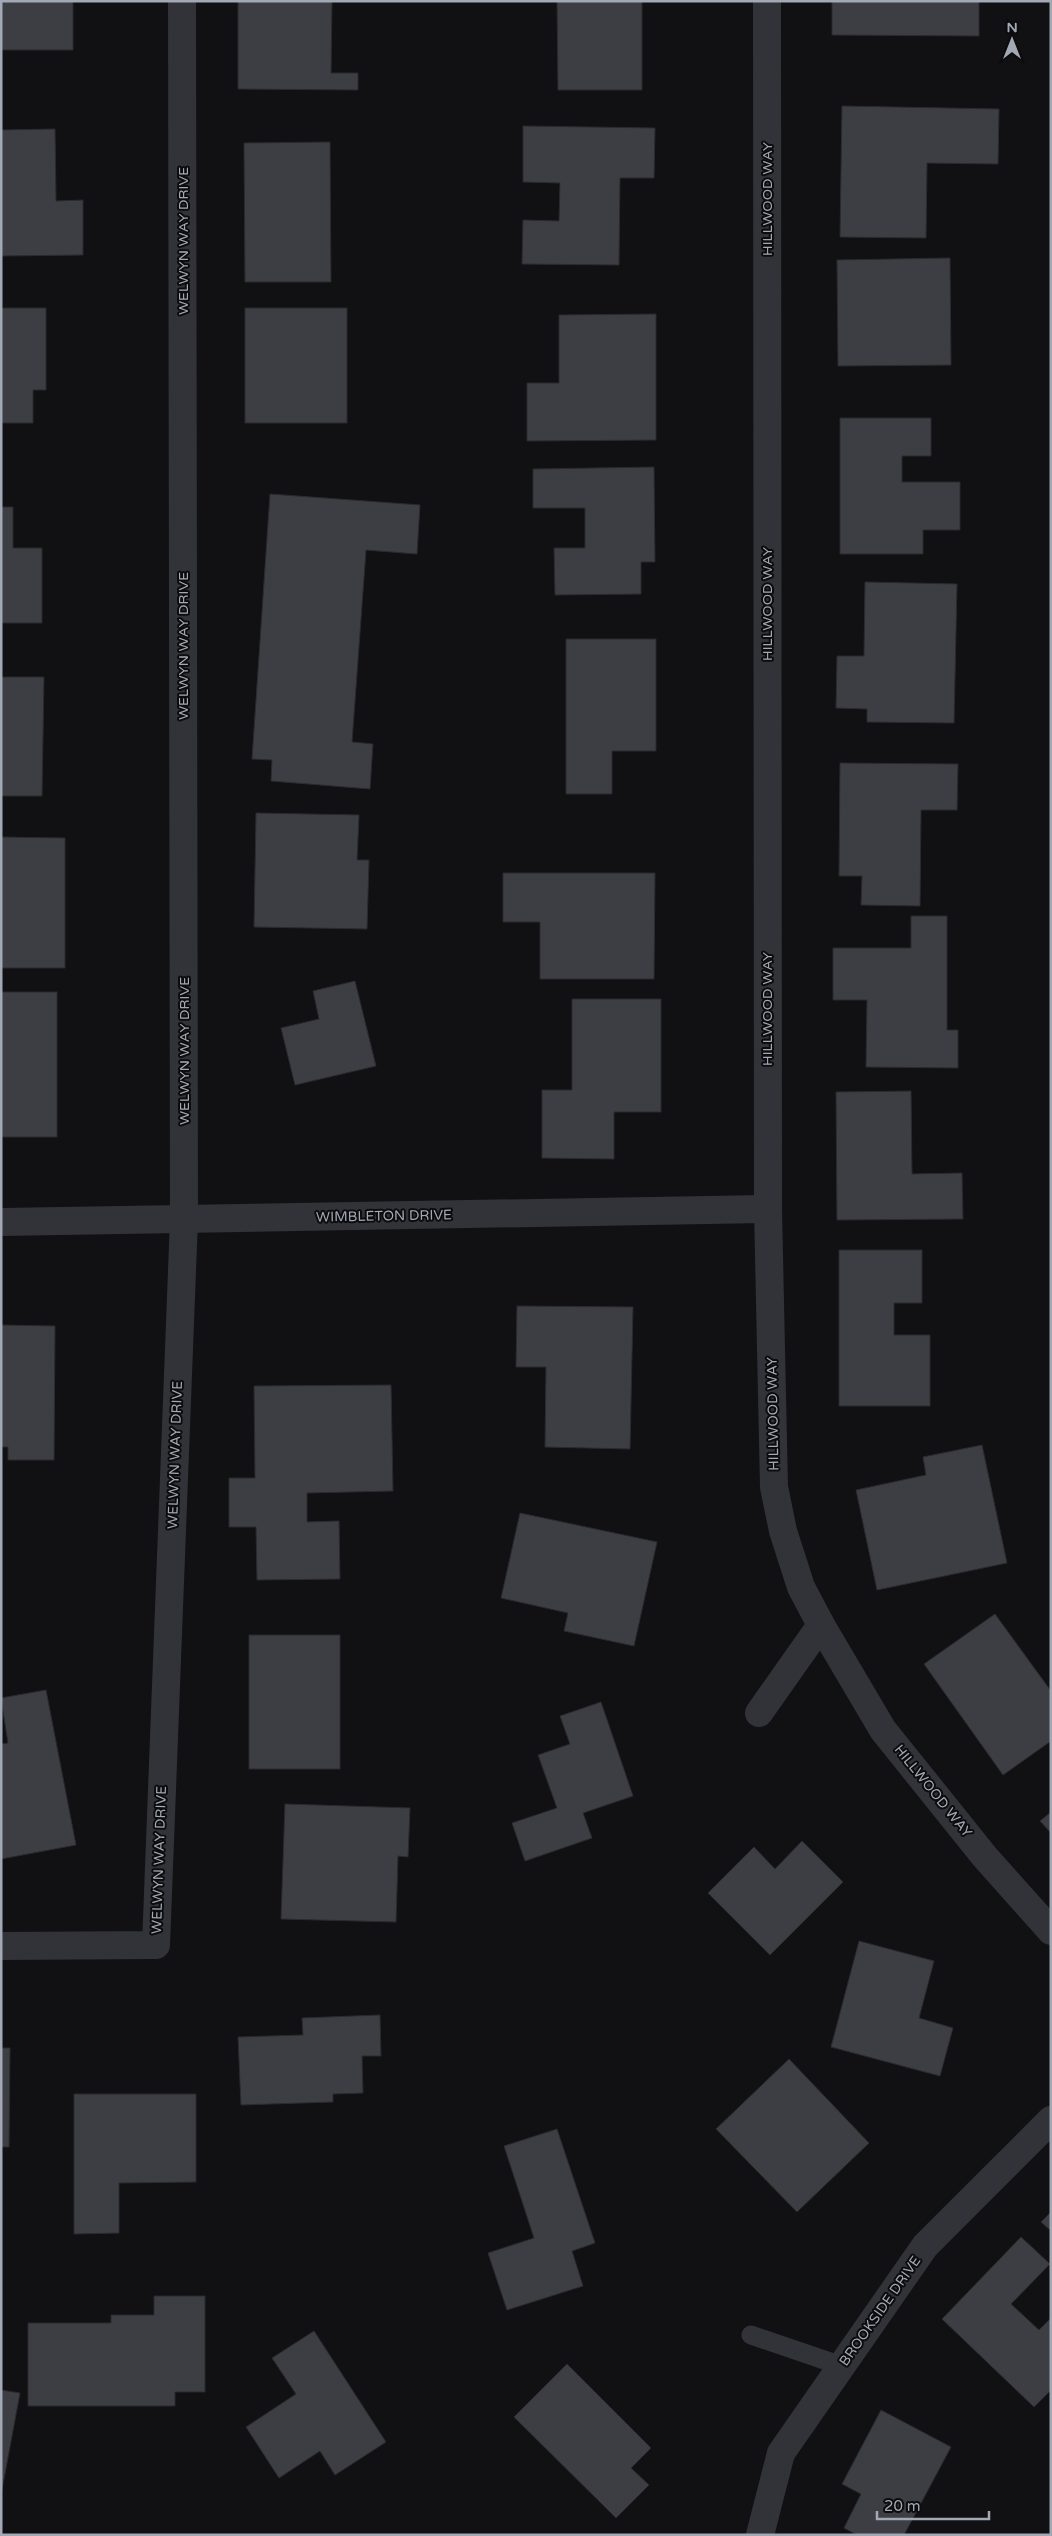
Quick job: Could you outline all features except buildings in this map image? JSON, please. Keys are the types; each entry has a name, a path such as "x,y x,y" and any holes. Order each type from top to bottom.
{"street":[{"name":"WELWYN WAY DRIVE","path":"1,1946 156,1945 184,1219 182,1"},
{"name":"HILLWOOD WAY","path":"767,1 768,1209 774,1487 783,1531 801,1586 820,1625 884,1730 985,1857 1051,1931"},
{"name":"WIMBLETON DRIVE","path":"1,1222 768,1209"},
{"path":"759,1713 820,1625"},
{"name":"BROOKSIDE DRIVE","path":"760,2535 781,2453 925,2246 1051,2120"}],"lane":[{"path":"751,2335 842,2366"}]}
